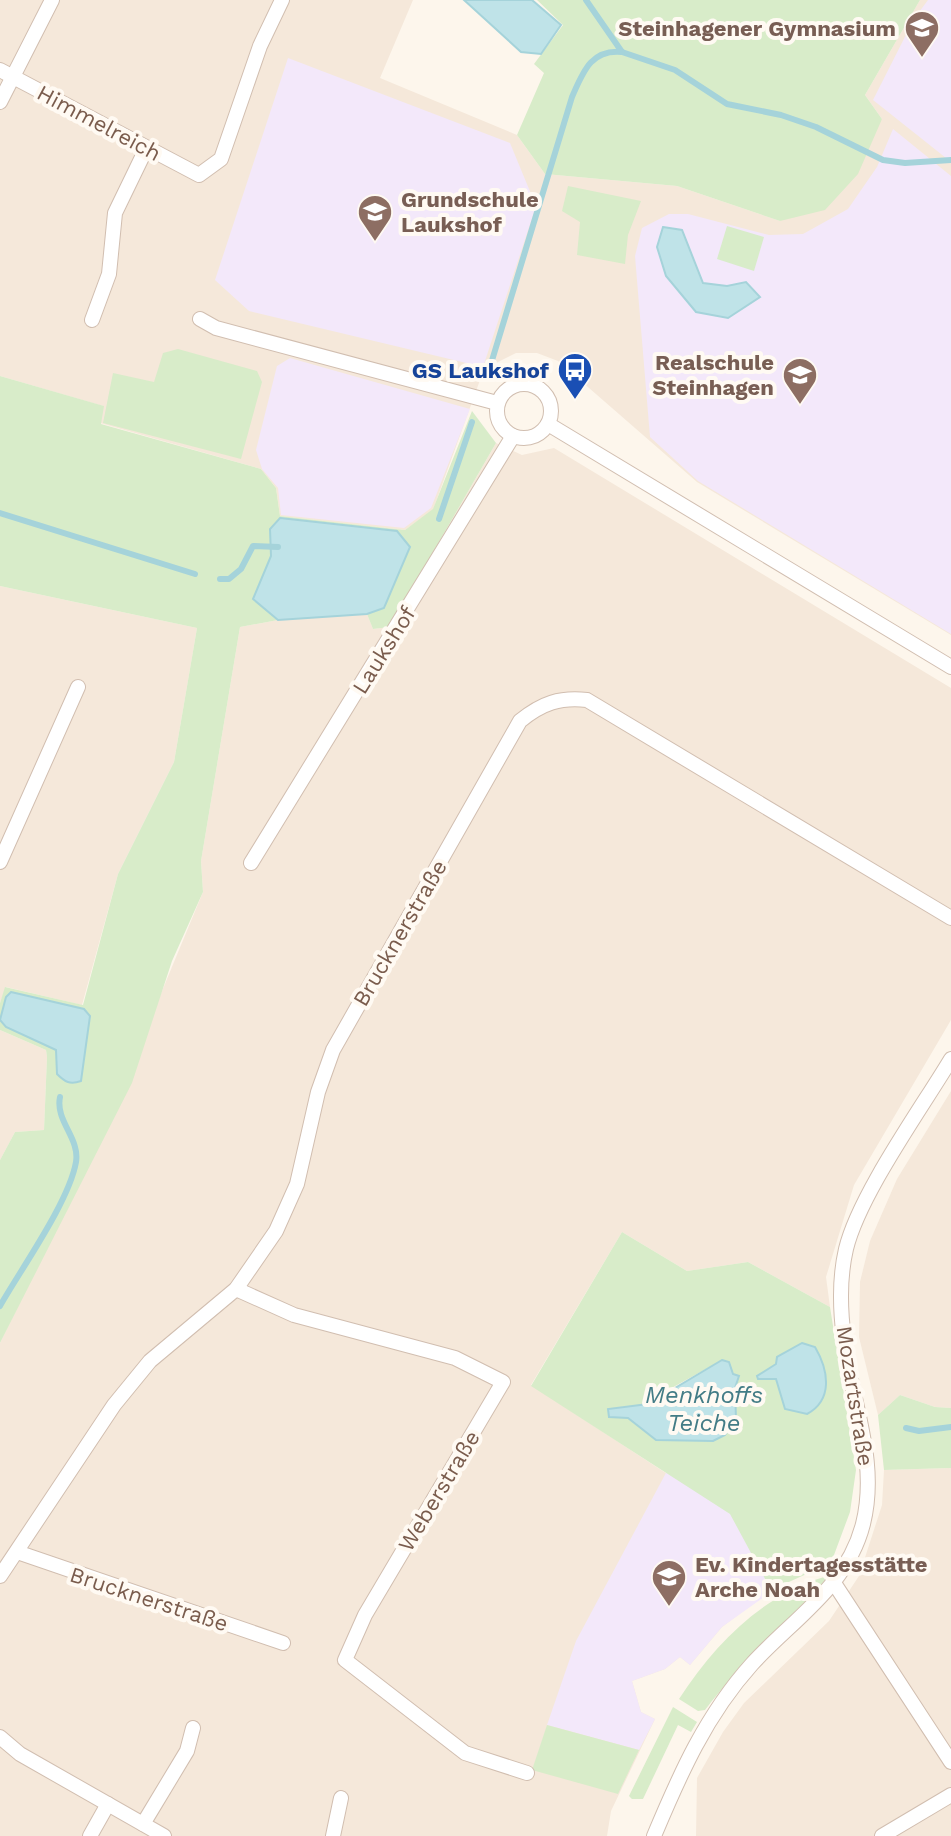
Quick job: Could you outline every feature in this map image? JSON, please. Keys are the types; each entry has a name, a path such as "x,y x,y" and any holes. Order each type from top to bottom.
{"street":[{"path":"0,102 7,74 52,0"},
{"name":"Himmelreich","path":"7,74 199,175 221,159 260,46 282,0"},
{"path":"92,320 109,274 115,213 146,149"},
{"path":"200,319 216,328 497,403"},
{"path":"517,384 534,385 542,390 551,406 548,424 529,438 513,436 498,419 497,403 501,395 517,384"},
{"path":"548,424 951,667"},
{"name":"Laukshof","path":"251,863 513,436"},
{"path":"0,862 78,687"},
{"name":"Brucknerstraße","path":"0,1576 114,1405 150,1361 236,1289 276,1231 297,1184 318,1092 333,1050 520,721 534,709 553,700 587,700 951,918"},
{"name":"Mozartstraße","path":"654,1836 685,1762 707,1722 752,1664 834,1583 850,1557 863,1525 869,1467 844,1342 841,1283 847,1247 863,1209 951,1059"},
{"name":"Weberstraße","path":"236,1289 294,1315 455,1358 503,1382 365,1615 345,1660 465,1753 527,1773"},
{"name":"Brucknerstraße","path":"17,1552 283,1643"},
{"path":"834,1583 951,1762"},
{"path":"143,1824 187,1751 193,1728"},
{"path":"0,1737 20,1754 164,1836"},
{"path":"882,1836 951,1795"},
{"path":"333,1836 341,1798"},
{"path":"90,1836 108,1804"}],"shaded area":[{"path":"0,0 413,0 380,78 517,135 545,174 677,186 780,221 882,119 865,95 920,0 951,0 951,635 697,482 558,361 537,353 516,353 484,369 433,510 405,530 280,516 276,488 261,469 100,423 103,406 0,376"},
{"name":"Steinhagener Gymnasium","path":"928,0 951,0 951,162 873,100 914,19"},
{"name":"Grundschule Laukshof","path":"288,58 510,143 536,206 483,367 249,311 215,280"},
{"name":"Realschule Steinhagen","path":"893,129 951,176 951,634 698,481 650,437 635,256 642,228 669,214 688,214 769,235 803,234 848,209 877,167"},
{"path":"290,358 470,409 431,508 404,528 281,515 278,488 262,469 256,450 277,366"},
{"path":"496,443 522,455 554,448 951,688 951,1020 854,1185 826,1277 830,1307 748,1262 687,1271 622,1232 531,1385 730,1515 771,1590 722,1627 690,1665 680,1657 665,1669 632,1681 641,1712 655,1719 611,1811 607,1836 0,1836 0,1343 99,1143 203,892 201,861 240,627 278,620 367,614 373,629 390,627"},
{"path":"0,586 197,628 174,762 118,874 82,1005 6,987 0,1003"},
{"path":"0,1030 46,1050 47,1057 44,1130 15,1132 0,1160"},
{"path":"951,1091 951,1408 935,1407 900,1395 878,1415 859,1337 860,1282 870,1241 897,1179"},
{"path":"951,1468 951,1836 696,1836 697,1778 723,1732 744,1703 829,1621 859,1576 882,1505 884,1470"},
{"name":"Ev. Kindertagesstätte Arche Noah","path":"667,1471 705,1478 813,1562 722,1627 690,1665 680,1657 665,1669 632,1681 641,1712 655,1719 639,1750 547,1725 576,1641"}],"green space":[{"path":"537,0 920,0 865,95 882,119 858,174 825,210 780,221 677,186 545,174 517,135 544,73 534,64 563,25"},
{"path":"568,186 641,201 628,235 625,264 577,255 580,222 562,211"},
{"path":"727,226 764,237 754,271 717,259"},
{"path":"178,349 257,371 262,382 241,459 103,423 113,373 154,382 163,353"},
{"path":"0,376 104,406 101,424 261,469 276,488 280,516 405,530 433,509 472,411 496,443 390,627 373,629 367,614 385,608 397,531 280,518 271,556 253,599 278,620 240,627 201,861 203,892 172,961 132,1083 0,1343 0,1160 15,1132 44,1130 47,1057 46,1050 0,1030 0,1003 5,987 83,1005 118,874 174,762 197,628 0,586"},
{"path":"622,1232 687,1271 748,1262 830,1307 856,1470 850,1512 831,1563 771,1590 730,1514 531,1386","holes":["722,1360 733,1374 736,1419 623,1415"]},
{"path":"900,1395 935,1407 951,1408 951,1468 884,1470 878,1415"},
{"path":"824,1577 826,1579 811,1596 705,1710 698,1711 679,1699 708,1660 741,1625 779,1597"},
{"path":"673,1707 697,1722 691,1732 678,1725 643,1799 632,1799 629,1796"},
{"path":"547,1725 639,1750 618,1794 532,1770"}],"water":[{"path":"464,0 532,0 561,25 541,54 521,52"},
{"path":"663,227 682,230 703,283 727,286 746,282 760,297 728,318 696,312 666,276 657,247"},
{"path":"280,518 397,531 410,547 384,608 367,614 278,620 253,599 271,556 270,529"},
{"path":"11,992 84,1009 90,1016 81,1081 68,1082 57,1074 56,1050 6,1027 0,1020 6,997"},
{"path":"802,1343 815,1347 826,1384 821,1401 807,1414 785,1409 776,1379 758,1379 757,1376 776,1364 777,1357"},
{"name":"Menkhoffs Teiche","path":"722,1360 729,1362 733,1374 739,1376 735,1388 736,1419 725,1435 713,1441 656,1440 628,1418 609,1417 608,1409 648,1404"}],"waterway":[{"path":"586,0 622,52 675,70 727,104 781,115 816,127 883,160 905,163 951,160"},
{"path":"490,367 572,97 584,71 595,58 622,52"},
{"path":"439,519 472,422"},
{"path":"0,513 195,574"},
{"path":"220,579 229,579 241,569 253,546 278,547"},
{"path":"0,1306 54,1215 72,1178 76,1153 61,1114 60,1097"},
{"path":"906,1428 919,1431 951,1427"}],"place":[{"name":"Steinhagener Gymnasium","path":"922,59"},
{"name":"Grundschule Laukshof","path":"375,243"},
{"name":"GS Laukshof","path":"575,401"},
{"name":"Realschule Steinhagen","path":"800,406"},
{"name":"Ev. Kindertagesstätte Arche Noah","path":"669,1608"}]}
